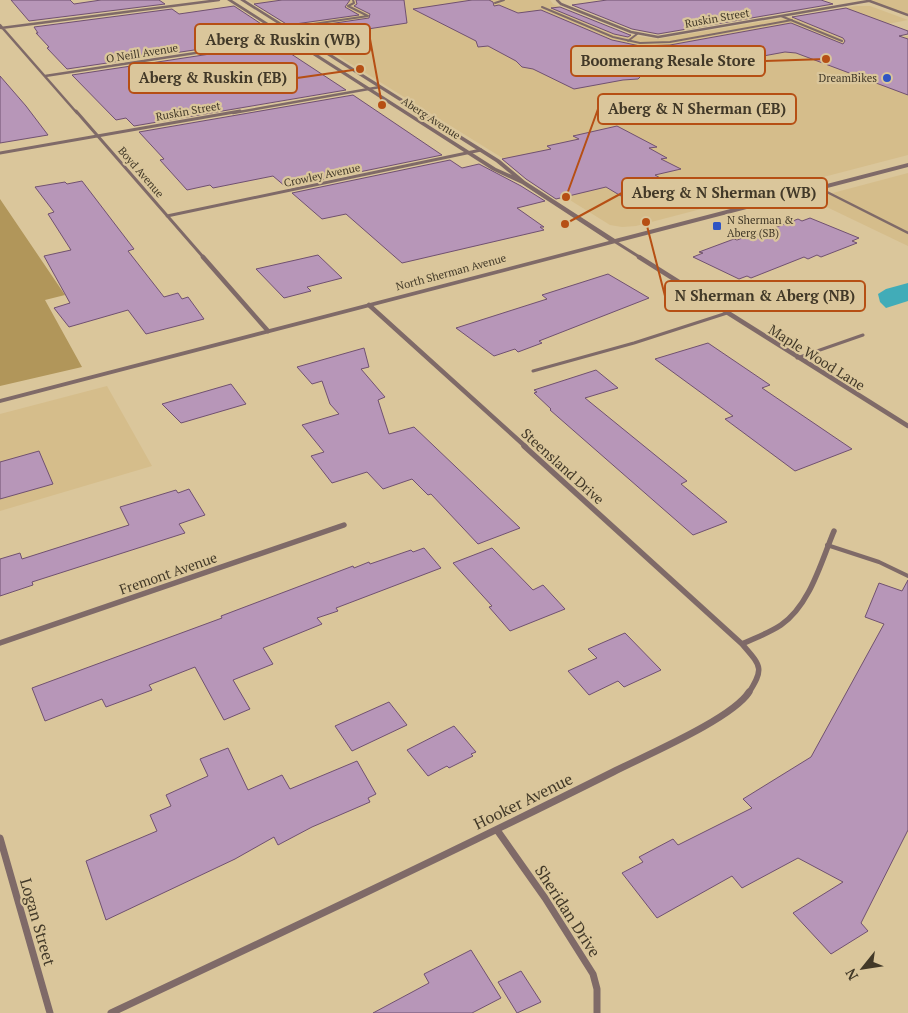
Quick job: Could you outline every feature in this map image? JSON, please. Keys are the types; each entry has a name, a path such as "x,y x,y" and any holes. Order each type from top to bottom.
{"street":[{"path":"1,27 219,0"},
{"name":"Aberg Avenue","path":"229,0 468,153 494,169 524,183 614,241"},
{"name":"Aberg Avenue","path":"242,0 506,166 524,183"},
{"name":"Ruskin Street","path":"557,0 561,4 637,34 658,37 867,0"},
{"path":"867,0 908,15"},
{"name":"Boyd Avenue","path":"1,27 268,331"},
{"name":"O Neill Avenue","path":"45,76 301,38"},
{"name":"Ruskin Street","path":"0,153 380,87"},
{"name":"Crowley Avenue","path":"167,216 481,150"},
{"name":"North Sherman Avenue","path":"0,401 908,164"},
{"name":"Maple Wood Lane","path":"614,241 797,358 908,426"},
{"name":"Steensland Drive","path":"369,305 742,644"},
{"name":"Fremont Avenue","path":"0,643 344,525"},
{"path":"742,644 782,624 796,611 803,600 834,531"},
{"name":"Hooker Avenue","path":"111,1013 497,830 696,730 729,711 746,697 757,680 760,671 756,660 742,644"},
{"name":"Sheridan Drive","path":"497,830 545,898 593,974 597,989 597,1013"},
{"name":"Logan Street","path":"0,838 50,1013"}],"lane":[{"path":"286,28 368,16 348,6 354,3 353,0"},
{"path":"495,3 504,0"},
{"path":"542,7 613,37 628,41 670,42 792,20"},
{"path":"781,16 842,42"},
{"path":"628,41 637,34"},
{"path":"315,55 357,48"},
{"path":"819,188 908,233"},
{"path":"533,371 634,343 727,313"},
{"path":"797,358 863,335"},
{"path":"828,545 879,562 908,576"}],"shaded area":[{"path":"248,0 550,0 553,4 622,34 658,39 856,6 870,6 908,20 836,34 860,45 908,36 908,155 636,226 622,227 610,225"},
{"path":"866,0 908,0 908,15"},
{"path":"908,173 908,246 810,199"},
{"path":"0,199 65,295 45,300 82,367 0,386"},
{"path":"107,386 152,466 0,511 0,414"}],"water":[{"path":"908,283 908,301 886,308 880,302 878,294 886,289"}],"building":[{"path":"11,0 70,0 74,4 101,0 159,0 165,4 29,21"},
{"path":"282,0 350,0 345,7 359,15 288,25 254,4"},
{"path":"356,0 404,0 407,23 309,38 295,29 369,18 370,14 354,6 357,4"},
{"path":"472,0 489,0 493,2 494,6 499,5 518,13 541,10 612,40 640,46 670,45 791,23 843,44 845,41 843,38 792,17 846,8 908,31 908,34 899,36 908,39 908,95 796,53 785,52 687,70 682,68 641,76 638,79 574,89 533,69 522,67 516,61 488,46 478,47 476,41 413,9"},
{"path":"607,0 821,0 833,4 658,34 632,29 572,5"},
{"path":"234,6 281,37 67,69 47,48 49,47 36,33 38,33 34,27 172,9 179,14"},
{"path":"560,7 631,35 628,37 614,34 551,8"},
{"path":"276,44 346,90 134,126 126,118 116,120 72,75"},
{"path":"0,76 26,106 48,135 0,143"},
{"path":"353,95 442,155 286,187 273,176 213,188 210,185 187,190 160,160 164,159 139,132"},
{"path":"617,126 657,147 649,148 667,158 661,159 681,169 655,175 676,187 626,199 606,187 556,199 526,179 502,159 551,149 547,146 579,139 573,136"},
{"path":"450,160 462,168 479,164 545,201 517,208 544,227 540,227 544,230 402,263 346,214 322,219 292,193"},
{"path":"82,181 134,249 128,251 164,297 178,293 182,299 188,297 204,319 146,334 128,310 69,327 54,308 70,303 44,256 71,250 48,214 54,212 35,187"},
{"path":"810,218 859,238 852,241 857,243 821,257 817,255 808,259 804,257 751,278 747,276 739,279 693,257 703,253 699,252 734,239 748,238 798,219 802,221"},
{"path":"318,255 342,278 307,287 311,291 284,298 256,269"},
{"path":"608,274 649,298 539,341 542,343 518,352 515,349 494,356 456,328 547,299 542,295"},
{"path":"708,343 770,385 762,388 852,449 795,471 725,419 733,416 655,359"},
{"path":"364,348 369,367 361,369 385,397 378,400 389,434 414,427 520,528 478,544 431,494 428,495 412,479 383,489 367,472 332,483 311,456 324,452 302,425 339,414 330,404 322,381 312,384 297,367"},
{"path":"596,370 618,388 585,398 687,481 681,484 727,522 693,535 550,410 534,393 537,392 534,390"},
{"path":"231,384 246,404 181,423 162,404"},
{"path":"39,451 53,484 0,499 0,462"},
{"path":"189,489 205,515 179,524 185,533 32,582 33,585 0,596 0,559 20,553 22,559 129,525 120,507 176,490 178,493"},
{"path":"424,548 441,568 336,608 338,611 317,618 322,624 263,648 273,664 233,680 250,709 224,720 195,667 149,685 152,690 106,707 102,699 45,721 32,688 222,618 221,616 353,566 354,568 369,562 370,564 411,550 413,552"},
{"path":"492,548 533,590 543,585 565,609 510,631 489,607 492,606 453,563"},
{"path":"908,580 908,830 861,923 868,931 831,954 793,913 843,882 798,858 742,888 732,876 657,918 622,873 643,862 639,857 673,839 678,845 752,808 743,799 811,757 884,624 865,617 879,583 902,591"},
{"path":"625,633 661,670 624,687 618,681 589,695 568,671 597,658 588,649"},
{"path":"389,702 407,725 352,751 335,726"},
{"path":"454,726 476,752 471,754 473,756 449,768 447,766 428,776 407,750"},
{"path":"228,748 248,790 282,775 290,789 357,761 376,794 368,798 370,802 312,827 278,845 274,837 235,859 106,920 86,861 157,831 150,815 171,806 166,795 208,776 200,759"},
{"path":"471,950 501,998 472,1013 373,1013 429,983 424,974"},
{"path":"521,971 541,1002 517,1013 498,982"}],"place":[{"name":"Boomerang Resale Store","path":"826,59"},
{"name":"Aberg & Ruskin (EB)","path":"360,69"},
{"name":"DreamBikes","path":"887,78"},
{"name":"Aberg & Ruskin (WB)","path":"382,105"},
{"name":"Aberg & N Sherman (EB)","path":"566,197"},
{"name":"N Sherman & Aberg (NB)","path":"646,222"},
{"name":"Aberg & N Sherman (WB)","path":"565,224"},
{"name":"N Sherman & Aberg (SB)","path":"717,226"}]}
